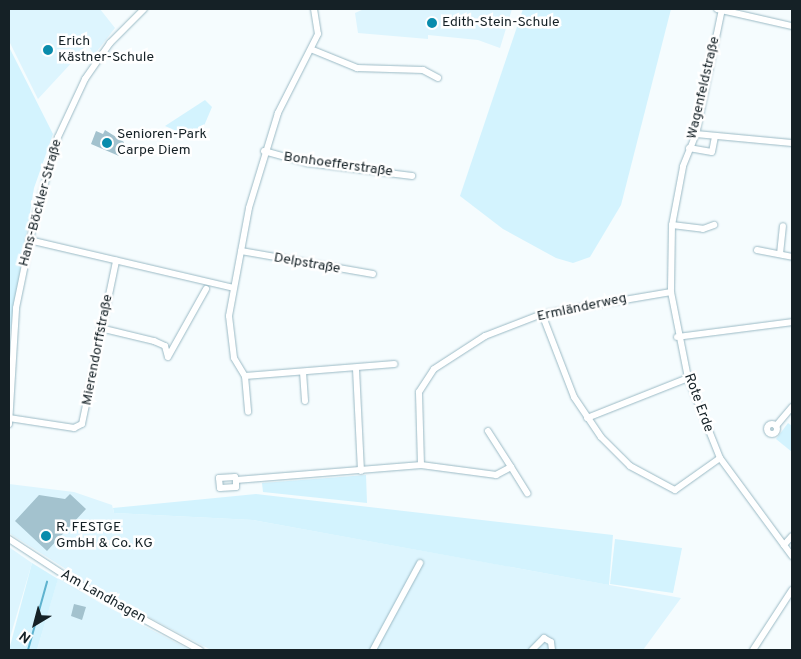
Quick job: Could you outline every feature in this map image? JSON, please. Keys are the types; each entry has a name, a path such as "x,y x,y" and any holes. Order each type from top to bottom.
{"street":[{"name":"Hans-Böckler-Straße","path":"9,424 16,308 29,240 69,109 103,52 144,9"},
{"path":"248,412 246,376 234,358 229,316 233,288 264,151 278,114 313,50 318,34 314,9"},
{"path":"720,9 792,26"},
{"name":"Wagenfeldstraße","path":"672,225 690,148 696,134 720,9"},
{"path":"313,50 357,68 423,70 438,78"},
{"path":"696,134 792,143"},
{"path":"690,148 712,152 715,137"},
{"name":"Bonhoefferstraße","path":"264,151 307,163 412,176"},
{"path":"672,225 703,229 714,225"},
{"name":"Rote Erde","path":"672,225 671,292 677,338 688,378 720,458 792,556"},
{"path":"780,254 783,226"},
{"path":"29,240 233,288"},
{"path":"757,250 792,257"},
{"name":"Delpstraße","path":"241,251 373,274"},
{"name":"Mierendorffstraße","path":"9,418 74,428 82,424 100,328 116,261"},
{"path":"100,328 154,341 165,346 168,357 206,289"},
{"name":"Ermländerweg","path":"421,465 419,392 425,379 444,363 485,336 542,314 671,292"},
{"path":"542,314 556,358 587,418 625,461 668,489 675,490 720,458"},
{"path":"677,338 792,322"},
{"path":"246,376 356,369 395,364"},
{"path":"356,369 361,471"},
{"path":"303,372 305,401"},
{"path":"587,418 688,378"},
{"path":"776,426 792,407"},
{"path":"488,431 527,493"},
{"path":"236,480 421,465 496,475 511,466"},
{"path":"784,545 792,536"},
{"name":"Am Landhagen","path":"9,540 105,599 200,650"},
{"path":"373,650 420,563"},
{"path":"753,650 792,590"},
{"path":"532,650 544,638 551,642 552,650"}],"shaded area":[{"name":"Erich Kästner-Schule","path":"9,9 100,9 115,28 94,55 88,45 38,99 9,41"},
{"name":"Edith-Stein-Schule","path":"364,9 512,9 500,48 478,40 428,35 428,39 358,33 355,13"},
{"path":"523,9 671,9 621,205 590,257 573,263 556,258 503,229 460,196"},
{"path":"9,47 53,134 34,188 9,339"},
{"path":"205,100 212,107 198,140 165,126"},
{"path":"788,423 792,426 792,452 776,439"},
{"path":"366,475 367,503 263,492 262,483"},
{"path":"9,484 74,492 112,505 114,513 253,520 681,598 643,650 211,650 107,595 9,533"},
{"path":"256,494 613,535 609,585 253,520 114,513 113,508"},
{"path":"615,539 682,548 673,593 610,584"},
{"path":"9,547 32,563 9,641"},
{"path":"32,563 58,579 37,650 9,650"},
{"path":"58,578 102,604 190,650 37,650"}],"building":[{"name":"Senioren-Park Carpe Diem","path":"105,130 124,142 119,156 91,144 96,131 103,134"},
{"name":"R. FESTGE GmbH & Co. KG","path":"70,494 86,509 47,551 15,521 39,495 65,499"},
{"path":"74,604 86,607 82,620 71,616"}],"waterway":[{"path":"28,650 47,582"}],"place":[{"name":"Edith-Stein-Schule","path":"432,23"},
{"name":"Erich Kästner-Schule","path":"48,50"},
{"name":"Senioren-Park Carpe Diem","path":"107,143"},
{"name":"R. FESTGE GmbH & Co. KG","path":"46,536"}]}
